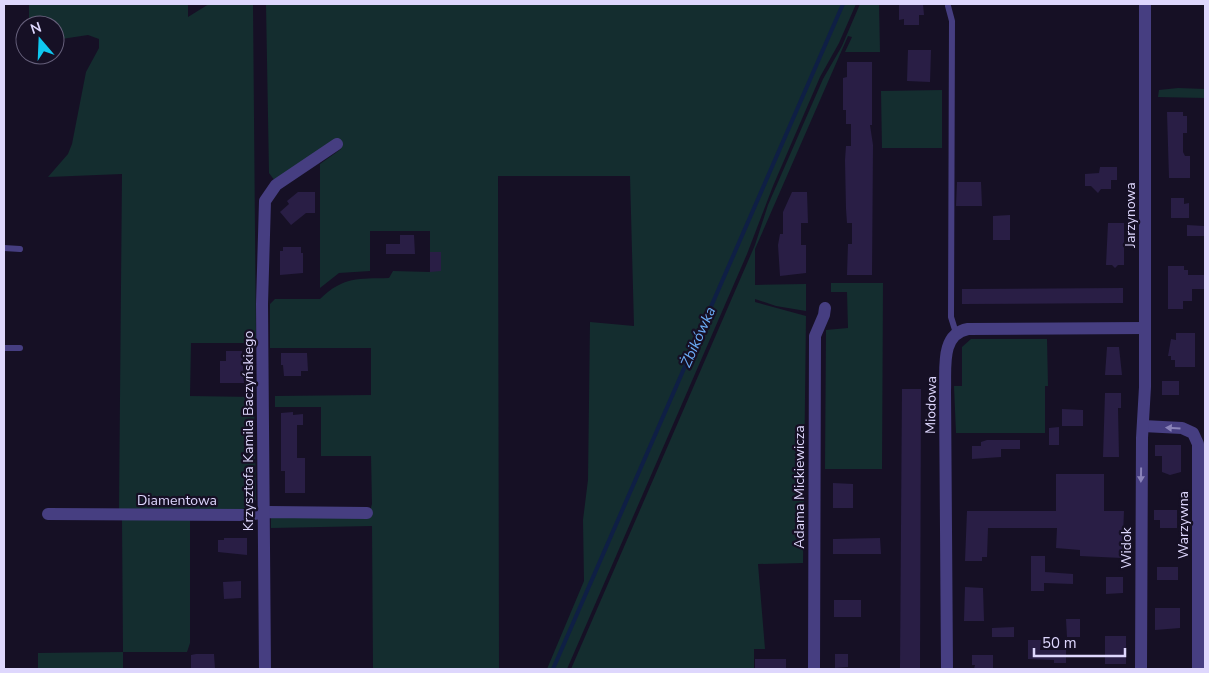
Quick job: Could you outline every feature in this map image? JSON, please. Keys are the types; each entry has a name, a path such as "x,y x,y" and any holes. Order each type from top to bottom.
{"street":[{"name":"Jarzynowa","path":"1143,426 1146,4"},
{"name":"Krzysztofa Kamila Baczyńskiego","path":"264,669 263,220 265,201 268,193 276,185 337,144"},
{"name":"Adama Mickiewicza","path":"814,669 815,336 825,308"},
{"path":"956,333 968,329 1145,328"},
{"name":"Miodowa","path":"947,669 945,391 948,345 956,333"},
{"name":"Widok","path":"1141,669 1143,426"},
{"name":"Warzywna","path":"1143,426 1189,430 1195,436 1198,444 1198,669"},
{"name":"Diamentowa","path":"48,514 244,515 263,512 367,514"}],"lane":[{"path":"948,6 952,21 951,317 956,333"},
{"path":"4,248 20,249"},
{"path":"4,348 20,348"}],"green space":[{"path":"29,4 188,4 188,17 209,4 253,4 256,343 191,343 190,396 254,397 256,500 243,509 119,509 122,174 48,177 68,154 72,144 86,72 99,48 99,39 88,35 65,38 65,15 29,15"},
{"path":"266,4 856,4 839,43 820,77 773,186 747,254 567,669 547,669 584,581 583,520 588,480 590,322 634,326 630,176 498,176 499,669 373,669 372,526 271,528 271,518 368,518 372,504 371,456 321,456 321,407 275,407 275,396 371,395 371,348 270,348 270,304 275,299 320,299 344,283 360,279 389,278 393,271 430,272 430,231 370,231 370,271 339,273 320,288 320,164 341,149 336,141 275,181 269,173"},
{"path":"860,4 879,4 880,52 845,52 852,37 848,36 755,249 755,285 806,284 806,311 776,306 755,299 755,302 806,316 803,563 758,564 765,649 754,649 754,669 571,669 755,245 768,205 823,79 842,46"},
{"path":"1178,88 1205,89 1205,98 1158,97 1159,90"},
{"path":"942,90 942,148 882,148 881,91"},
{"path":"831,283 883,283 882,469 825,469 826,330 848,328 847,292 831,292"},
{"path":"971,339 1047,339 1048,386 1045,386 1045,433 956,433 954,386 962,386 962,347"},
{"path":"122,520 190,520 190,643 187,652 123,652"},
{"path":"123,652 123,669 38,669 38,653"}],"building":[{"path":"899,4 923,4 924,15 919,15 919,25 904,25 904,19 899,20"},
{"path":"908,50 931,50 930,82 907,81"},
{"path":"847,62 872,62 872,125 870,125 873,145 872,275 847,275 848,244 852,244 852,223 847,223 846,209 846,146 851,146 851,124 846,124 846,110 843,110 843,78 847,77"},
{"path":"1167,112 1183,112 1183,116 1187,116 1187,133 1183,133 1183,152 1185,156 1190,156 1190,178 1169,178"},
{"path":"1100,167 1117,167 1117,180 1111,180 1111,189 1101,189 1098,193 1091,186 1085,186 1085,174 1099,173"},
{"path":"957,182 981,182 982,206 956,206"},
{"path":"298,192 315,192 315,213 306,213 291,225 280,212 289,204 287,201"},
{"path":"792,192 807,192 808,223 801,223 801,245 806,245 806,273 780,276 778,245 780,234 783,234 783,212"},
{"path":"1171,198 1184,198 1184,204 1189,203 1189,218 1171,218"},
{"path":"1010,215 1010,240 993,240 993,216"},
{"path":"1108,223 1124,223 1124,265 1118,265 1115,268 1112,265 1106,265"},
{"path":"1187,225 1204,226 1204,236 1187,236"},
{"path":"400,235 414,235 415,254 386,254 386,244 400,244"},
{"path":"283,247 301,247 301,253 303,253 303,273 280,275 280,251 283,251"},
{"path":"430,252 441,252 441,271 430,272"},
{"path":"1168,266 1184,266 1184,270 1188,270 1188,275 1205,275 1205,289 1192,289 1192,301 1183,301 1183,309 1168,309"},
{"path":"1123,288 1123,303 962,304 962,289"},
{"path":"1176,333 1195,333 1195,367 1175,367 1175,360 1171,360 1171,356 1168,356 1171,339 1176,340"},
{"path":"1107,347 1119,347 1122,375 1105,375"},
{"path":"226,351 242,351 244,383 220,383 220,361 226,361"},
{"path":"281,353 307,353 308,371 301,371 301,376 284,376 283,365 281,365"},
{"path":"1162,381 1179,381 1179,395 1162,395"},
{"path":"902,389 921,389 920,669 900,669"},
{"path":"1105,393 1121,393 1121,408 1118,408 1119,457 1103,457"},
{"path":"1062,409 1083,410 1083,426 1062,426"},
{"path":"293,412 293,415 303,414 303,425 297,425 297,458 305,458 305,493 285,493 285,471 281,471 281,413"},
{"path":"1059,427 1059,445 1049,445 1049,428"},
{"path":"987,440 1020,440 1020,449 1001,449 1001,457 972,459 972,446 981,446 981,442"},
{"path":"1155,445 1181,445 1181,472 1170,475 1162,472 1162,456 1155,456"},
{"path":"1056,474 1104,474 1104,511 1124,511 1122,558 1080,556 1080,550 1056,548 1057,528 988,528 987,557 982,557 982,561 965,561 967,511 1056,511"},
{"path":"833,483 853,484 853,508 833,508"},
{"path":"1154,510 1177,510 1177,528 1160,528 1160,520 1154,520"},
{"path":"224,538 247,538 247,555 218,552 218,540 224,540"},
{"path":"880,538 881,554 833,554 833,539"},
{"path":"1031,556 1045,556 1045,572 1073,574 1073,584 1044,583 1044,591 1031,591"},
{"path":"1157,567 1178,567 1178,580 1157,580"},
{"path":"1106,577 1123,577 1123,593 1106,594"},
{"path":"241,581 241,598 224,599 223,582"},
{"path":"965,587 983,588 984,621 964,621"},
{"path":"834,600 861,600 861,617 834,617"},
{"path":"1155,608 1180,608 1180,628 1155,630"},
{"path":"1066,619 1080,619 1080,637 1067,637"},
{"path":"1014,627 1014,637 992,637 992,628"},
{"path":"1105,636 1126,636 1126,664 1105,664"},
{"path":"1028,640 1041,640 1040,650 1066,650 1066,663 1054,663 1054,660 1028,659"},
{"path":"214,654 215,669 191,669 191,655"},
{"path":"835,654 848,654 848,667 835,668"},
{"path":"972,655 993,655 993,669 974,669 975,665 972,665"},
{"path":"755,659 786,659 786,669 755,669"}],"waterway":[{"name":"Żbikówka","path":"553,669 843,4"}]}
